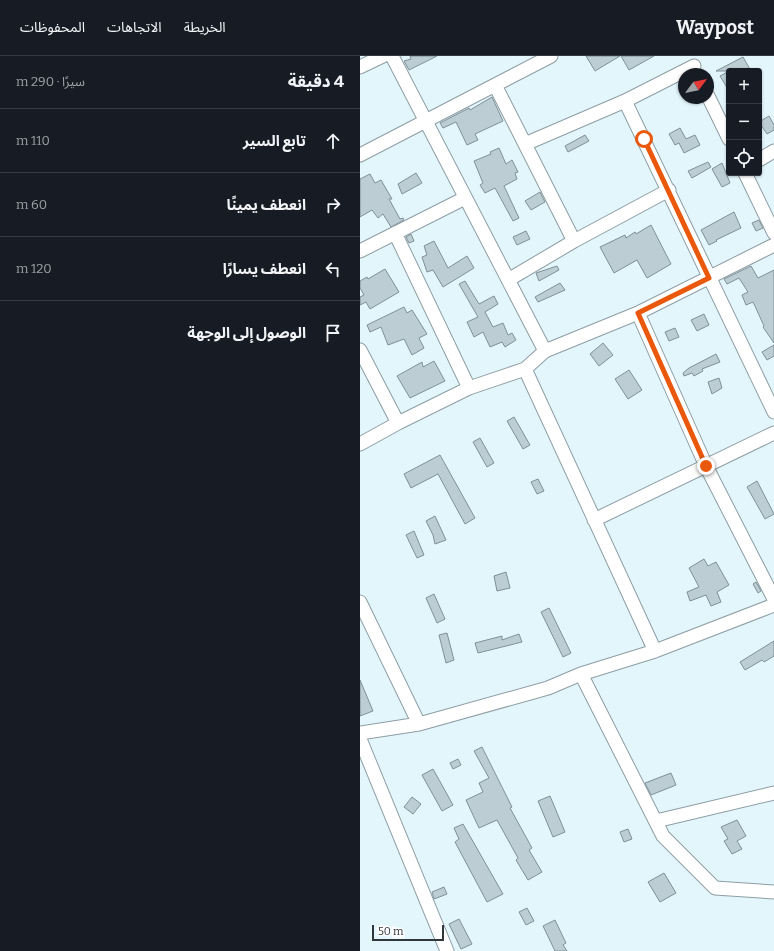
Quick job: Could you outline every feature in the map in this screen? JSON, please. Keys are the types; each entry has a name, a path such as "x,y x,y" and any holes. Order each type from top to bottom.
{"street":[{"path":"360,67 383,56"},
{"path":"392,56 424,122 545,351"},
{"path":"360,155 551,56"},
{"path":"525,144 625,101 693,65"},
{"path":"495,85 574,241"},
{"path":"625,101 669,190 709,278 774,412"},
{"path":"712,104 726,133"},
{"path":"762,158 774,152"},
{"path":"746,176 774,233"},
{"path":"508,280 574,241 669,190"},
{"path":"360,251 465,198"},
{"path":"395,233 470,388"},
{"path":"360,444 398,422 470,388 525,369 545,351 638,313 774,246"},
{"path":"638,313 706,466 774,599"},
{"path":"360,351 398,422"},
{"path":"525,369 655,651"},
{"path":"594,520 774,433"},
{"path":"360,602 419,724"},
{"path":"360,733 419,724 548,688 581,674 655,651 774,605"},
{"path":"581,674 664,836 715,888 774,892"},
{"path":"360,739 447,951"},
{"path":"656,821 774,793"}],"building":[{"path":"410,56 437,56 409,70 404,61 411,59"},
{"path":"586,56 620,56 595,71"},
{"path":"621,56 654,56 629,70"},
{"path":"743,57 749,68 726,68 726,71 716,71"},
{"path":"726,73 726,86 720,76"},
{"path":"492,97 503,121 475,134 478,140 467,145 456,122 443,128 440,123 469,108 470,110"},
{"path":"769,116 774,125 774,130 767,134 762,126 762,120"},
{"path":"680,128 686,139 695,135 700,145 684,153 679,143 675,145 669,134"},
{"path":"585,135 589,141 568,152 565,146"},
{"path":"499,148 506,164 512,160 518,172 515,173 517,179 504,186 519,218 513,221 495,188 485,193 480,185 483,183 474,161 491,154 490,152"},
{"path":"708,162 711,167 692,178 688,171"},
{"path":"722,163 730,183 722,187 712,169"},
{"path":"416,173 422,183 402,194 398,184"},
{"path":"370,174 375,183 381,180 392,199 389,199 400,219 403,218 404,220 391,227 383,214 378,218 372,210 360,217 360,179"},
{"path":"540,192 545,202 531,210 525,201"},
{"path":"734,212 741,228 709,245 701,230"},
{"path":"759,220 763,228 756,231 752,223"},
{"path":"651,225 671,264 647,278 637,260 614,273 600,247 625,235 626,238 635,232 636,234"},
{"path":"526,231 530,239 517,245 513,237"},
{"path":"411,234 414,241 409,243 406,237"},
{"path":"434,241 448,268 467,256 474,268 443,287 433,270 427,272 422,257 427,255 424,246"},
{"path":"557,266 559,270 539,281 536,273"},
{"path":"751,266 758,278 774,270 774,343 763,327 764,326 753,302 746,305 742,295 748,292 739,278 727,284 724,279"},
{"path":"385,269 399,292 370,309 366,302 360,305 360,297 364,295 360,288 360,281 367,277 368,279"},
{"path":"465,281 479,304 494,296 498,304 485,312 493,327 503,323 508,335 512,333 516,340 505,347 502,342 490,347 483,332 474,337 467,322 478,317 459,284"},
{"path":"560,283 565,290 538,302 535,297"},
{"path":"404,307 407,313 412,310 427,334 419,338 424,348 412,355 404,339 388,345 381,327 370,332 367,325"},
{"path":"704,314 709,325 697,331 691,320"},
{"path":"675,328 679,337 669,341 665,332"},
{"path":"603,343 613,355 599,366 590,354"},
{"path":"774,345 774,356 767,360 762,352"},
{"path":"716,354 720,362 702,369 703,371 694,376 692,373 684,376 683,373 689,368"},
{"path":"434,361 445,381 410,398 397,376 422,362 423,367"},
{"path":"629,370 642,390 628,399 615,379"},
{"path":"719,378 722,388 712,394 708,382"},
{"path":"514,417 530,445 523,449 507,421"},
{"path":"480,438 494,463 487,467 473,442"},
{"path":"440,455 475,518 465,524 438,474 411,488 404,474"},
{"path":"538,479 544,491 537,494 531,482"},
{"path":"757,481 774,514 765,519 747,487"},
{"path":"435,516 446,540 435,544 433,535 426,521"},
{"path":"414,531 424,555 417,558 406,535"},
{"path":"704,559 708,566 716,562 729,585 717,592 721,602 711,606 706,595 690,601 687,592 699,587 689,568"},
{"path":"506,572 510,588 497,591 494,576"},
{"path":"756,582 761,591 758,593 753,584"},
{"path":"434,594 445,619 437,623 426,598"},
{"path":"549,608 571,653 563,657 541,612"},
{"path":"447,633 454,660 446,663 439,635"},
{"path":"519,634 522,642 478,653 475,643 502,636 502,640"},
{"path":"774,641 774,656 764,662 762,660 745,670 740,662"},
{"path":"360,680 373,711 360,716"},
{"path":"482,747 512,807 510,808 532,848 529,850 542,872 528,880 516,860 518,858 497,820 479,828 466,800 483,792 479,783 489,778 474,751"},
{"path":"458,759 461,765 453,769 450,763"},
{"path":"433,769 453,805 442,811 422,775"},
{"path":"671,773 676,785 651,795 645,783"},
{"path":"550,796 565,832 553,837 538,801"},
{"path":"412,797 421,804 413,814 404,807"},
{"path":"737,820 746,836 737,841 742,849 732,854 724,841 728,839 721,827"},
{"path":"463,824 503,894 487,902 455,842 459,839 454,828"},
{"path":"628,829 632,839 624,842 620,832"},
{"path":"664,873 676,893 660,902 648,882"},
{"path":"444,887 447,894 434,899 432,892"},
{"path":"527,908 534,921 526,925 519,912"},
{"path":"459,919 472,944 461,949 449,924"},
{"path":"555,920 566,943 563,945 567,951 555,951 543,926"}],"route":[{"path":"644,139 709,278 638,313 706,466"}]}
